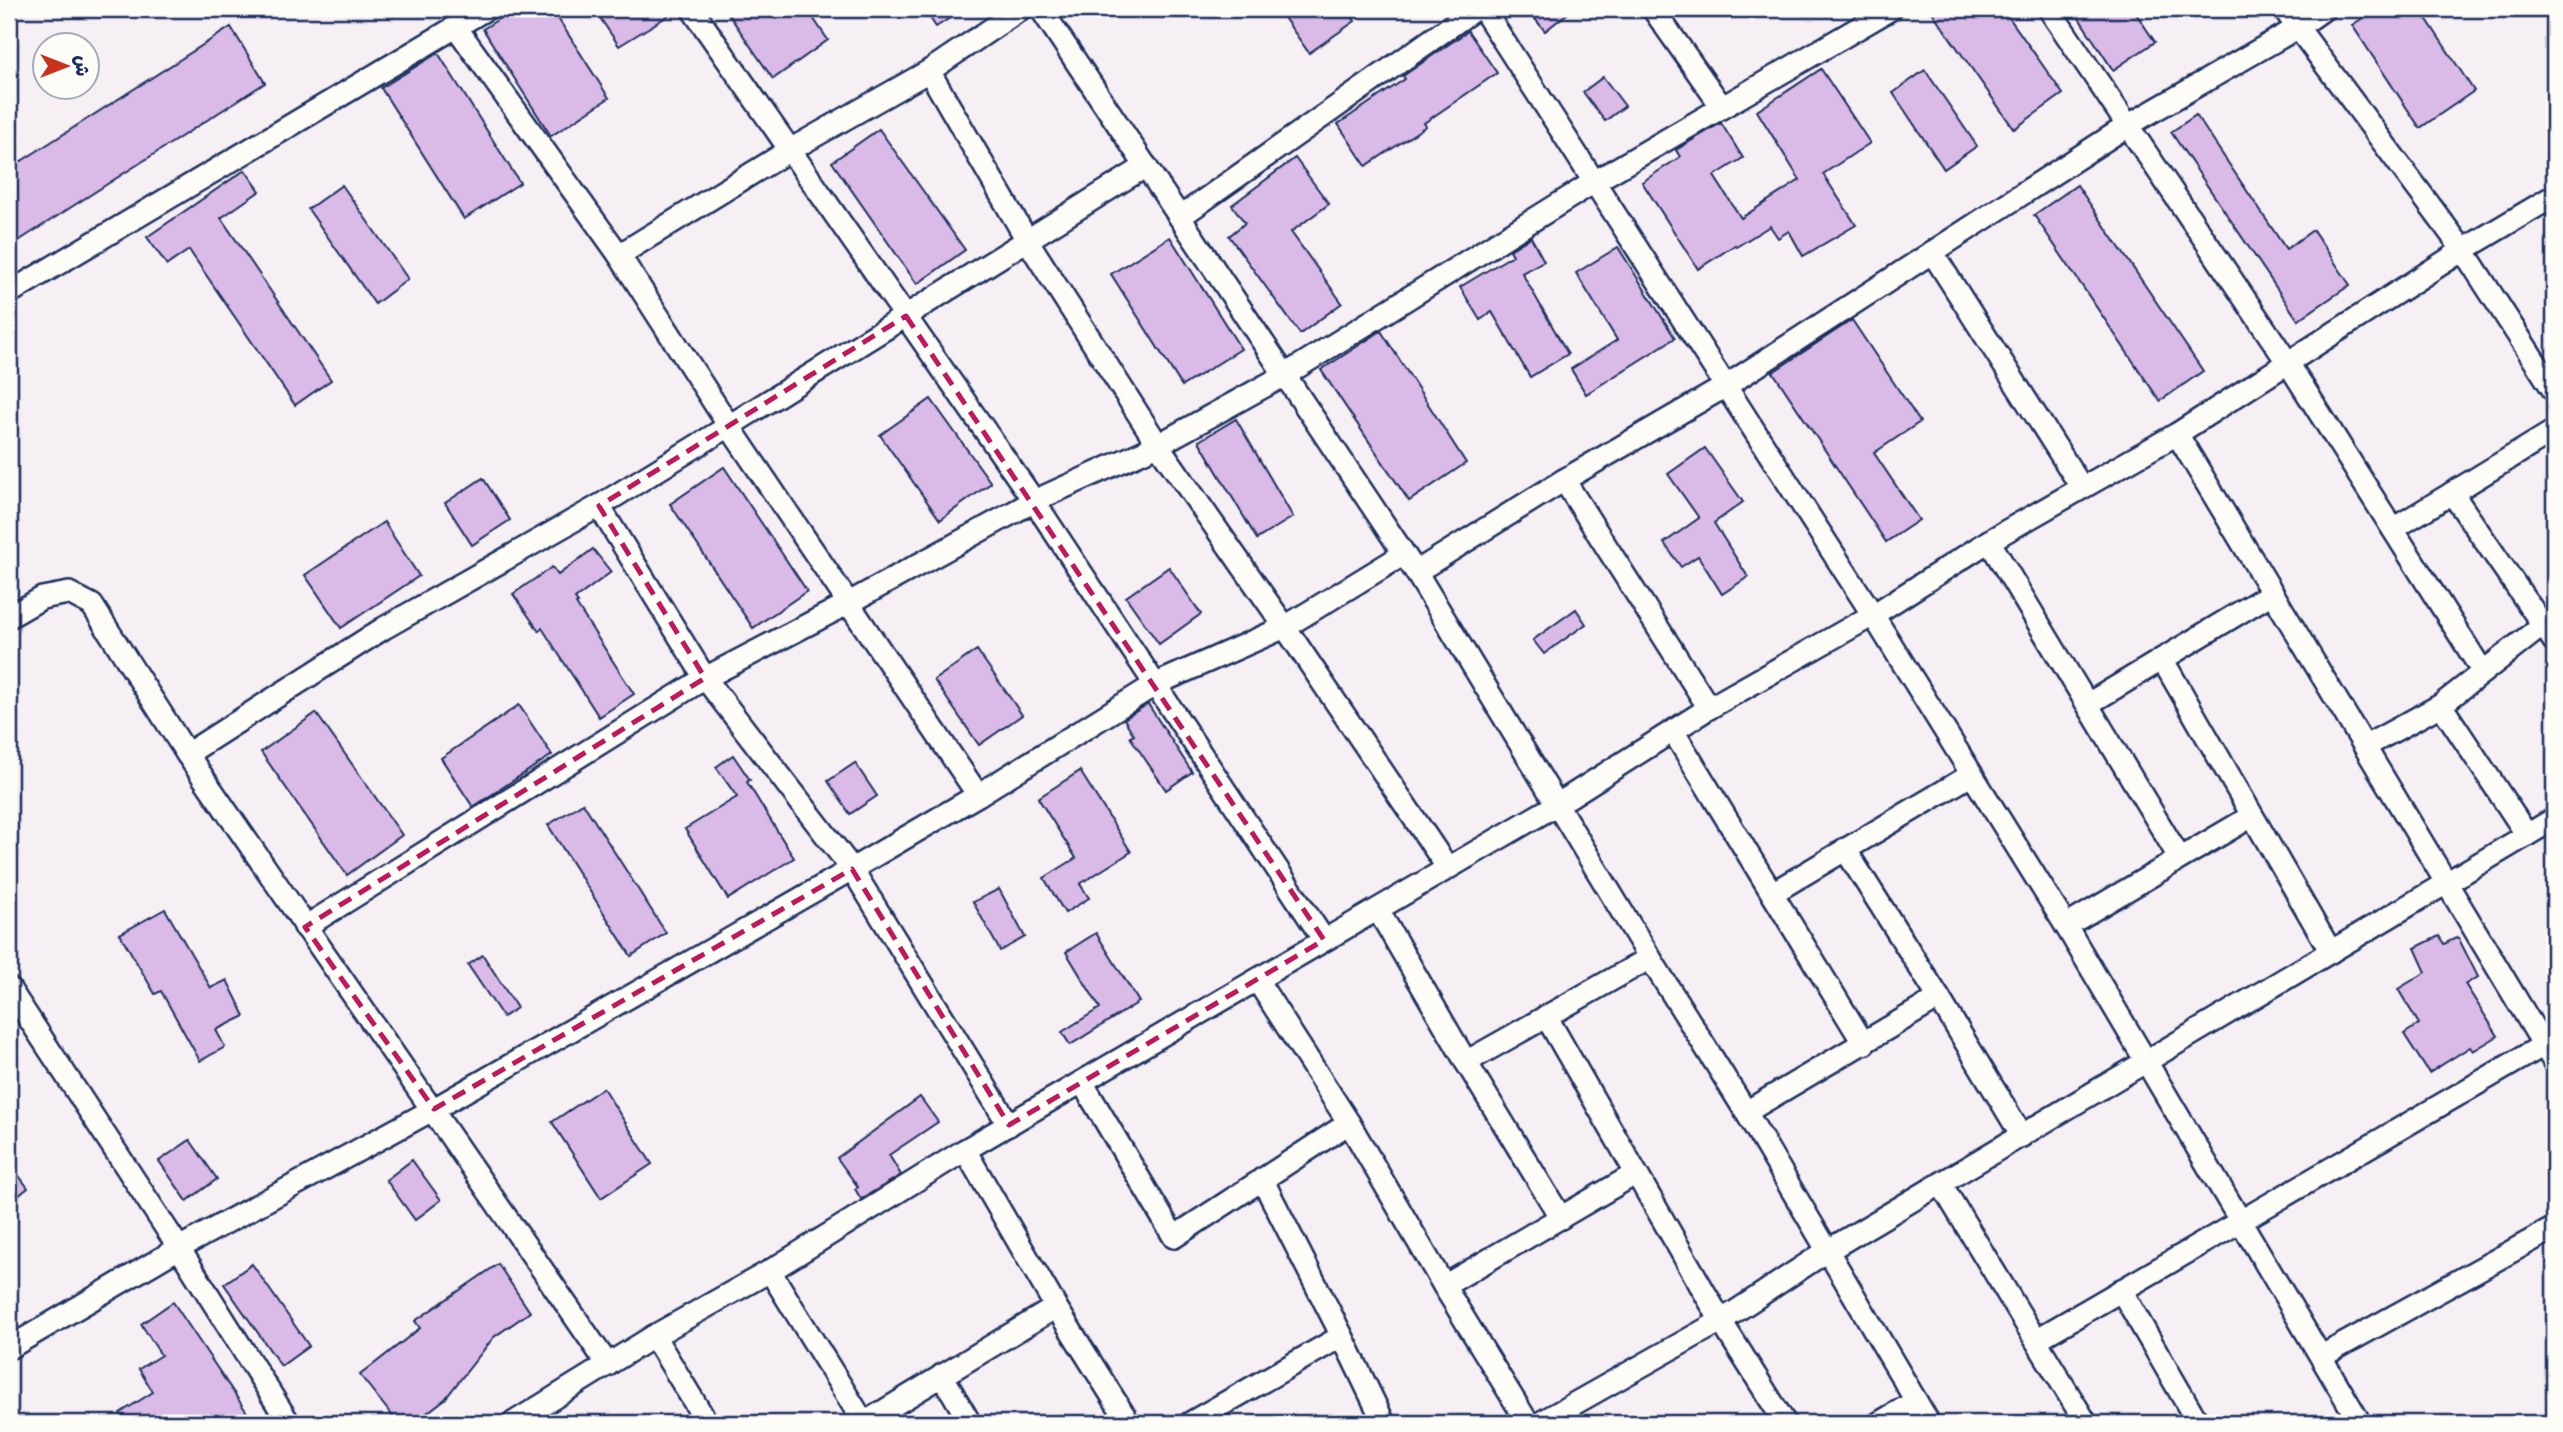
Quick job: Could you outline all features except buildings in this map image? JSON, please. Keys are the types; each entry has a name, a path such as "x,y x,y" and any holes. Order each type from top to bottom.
{"street":[{"path":"9,293 486,9"},
{"path":"692,9 1034,501 1324,940"},
{"path":"619,255 790,150 929,71 1021,9"},
{"path":"1041,9 1410,563 1746,1112 1929,1423"},
{"path":"1180,217 1475,9"},
{"path":"1483,9 1873,615 2066,926 2360,1423"},
{"path":"1653,9 1722,107"},
{"path":"305,927 705,678 849,603 1034,501 1158,445 1285,375 1869,14 1891,9"},
{"path":"2049,9 2288,363 2483,672"},
{"path":"2284,9 2463,250 2554,391"},
{"path":"9,1348 179,1248 434,1110 852,869 978,795 1156,684 1285,627 1564,480 1726,386 2127,125 2297,28 2324,9"},
{"path":"456,27 619,255 729,426 978,795"},
{"path":"929,71 1027,240 1158,445 1447,867"},
{"path":"187,754 384,628 599,506 1146,166"},
{"path":"513,1423 654,1336 770,1271 965,1150 1378,910 1558,803 1709,708 1873,615 1989,541 2177,434 2463,250 2554,195"},
{"path":"1932,252 2082,488"},
{"path":"2393,529 2554,431"},
{"path":"2036,1340 2240,1221 2549,1054 2177,434"},
{"path":"1564,480 1709,708"},
{"path":"2366,746 2441,705 2483,672 2549,633 2452,493"},
{"path":"599,506 705,678 852,869 1009,1125"},
{"path":"1989,541 2179,857"},
{"path":"9,617 42,598 69,593 92,605 187,754 608,1365"},
{"path":"2088,704 2272,593"},
{"path":"2162,659 2331,952"},
{"path":"2441,705 2527,835"},
{"path":"1674,731 1864,1044"},
{"path":"1774,892 1971,775"},
{"path":"2066,926 2252,816"},
{"path":"1540,1423 1721,1321 1827,1251 2554,819"},
{"path":"1845,849 1940,998 2022,1136"},
{"path":"1378,910 1561,1218"},
{"path":"1466,1062 1650,958"},
{"path":"1257,980 1349,1123 1528,1423"},
{"path":"9,988 179,1248 289,1423"},
{"path":"1746,1112 1940,998"},
{"path":"1546,1017 1721,1321 1785,1423"},
{"path":"1082,1082 1174,1237 1349,1123"},
{"path":"965,1150 1056,1307 1129,1423"},
{"path":"1444,1286 1635,1174"},
{"path":"1262,1179 1384,1423"},
{"path":"1941,1184 2086,1423"},
{"path":"2322,1356 2554,1228"},
{"path":"770,1271 864,1423 1056,1307"},
{"path":"2121,1290 2198,1423"},
{"path":"654,1336 708,1423"},
{"path":"1190,1423 1342,1336"},
{"path":"942,1375 970,1423"},
{"path":"1879,1423 1916,1401"}],"highlighted area":[{"path":"906,316 1324,940 1009,1125 852,869 434,1109 305,927 705,678 599,506"}]}
